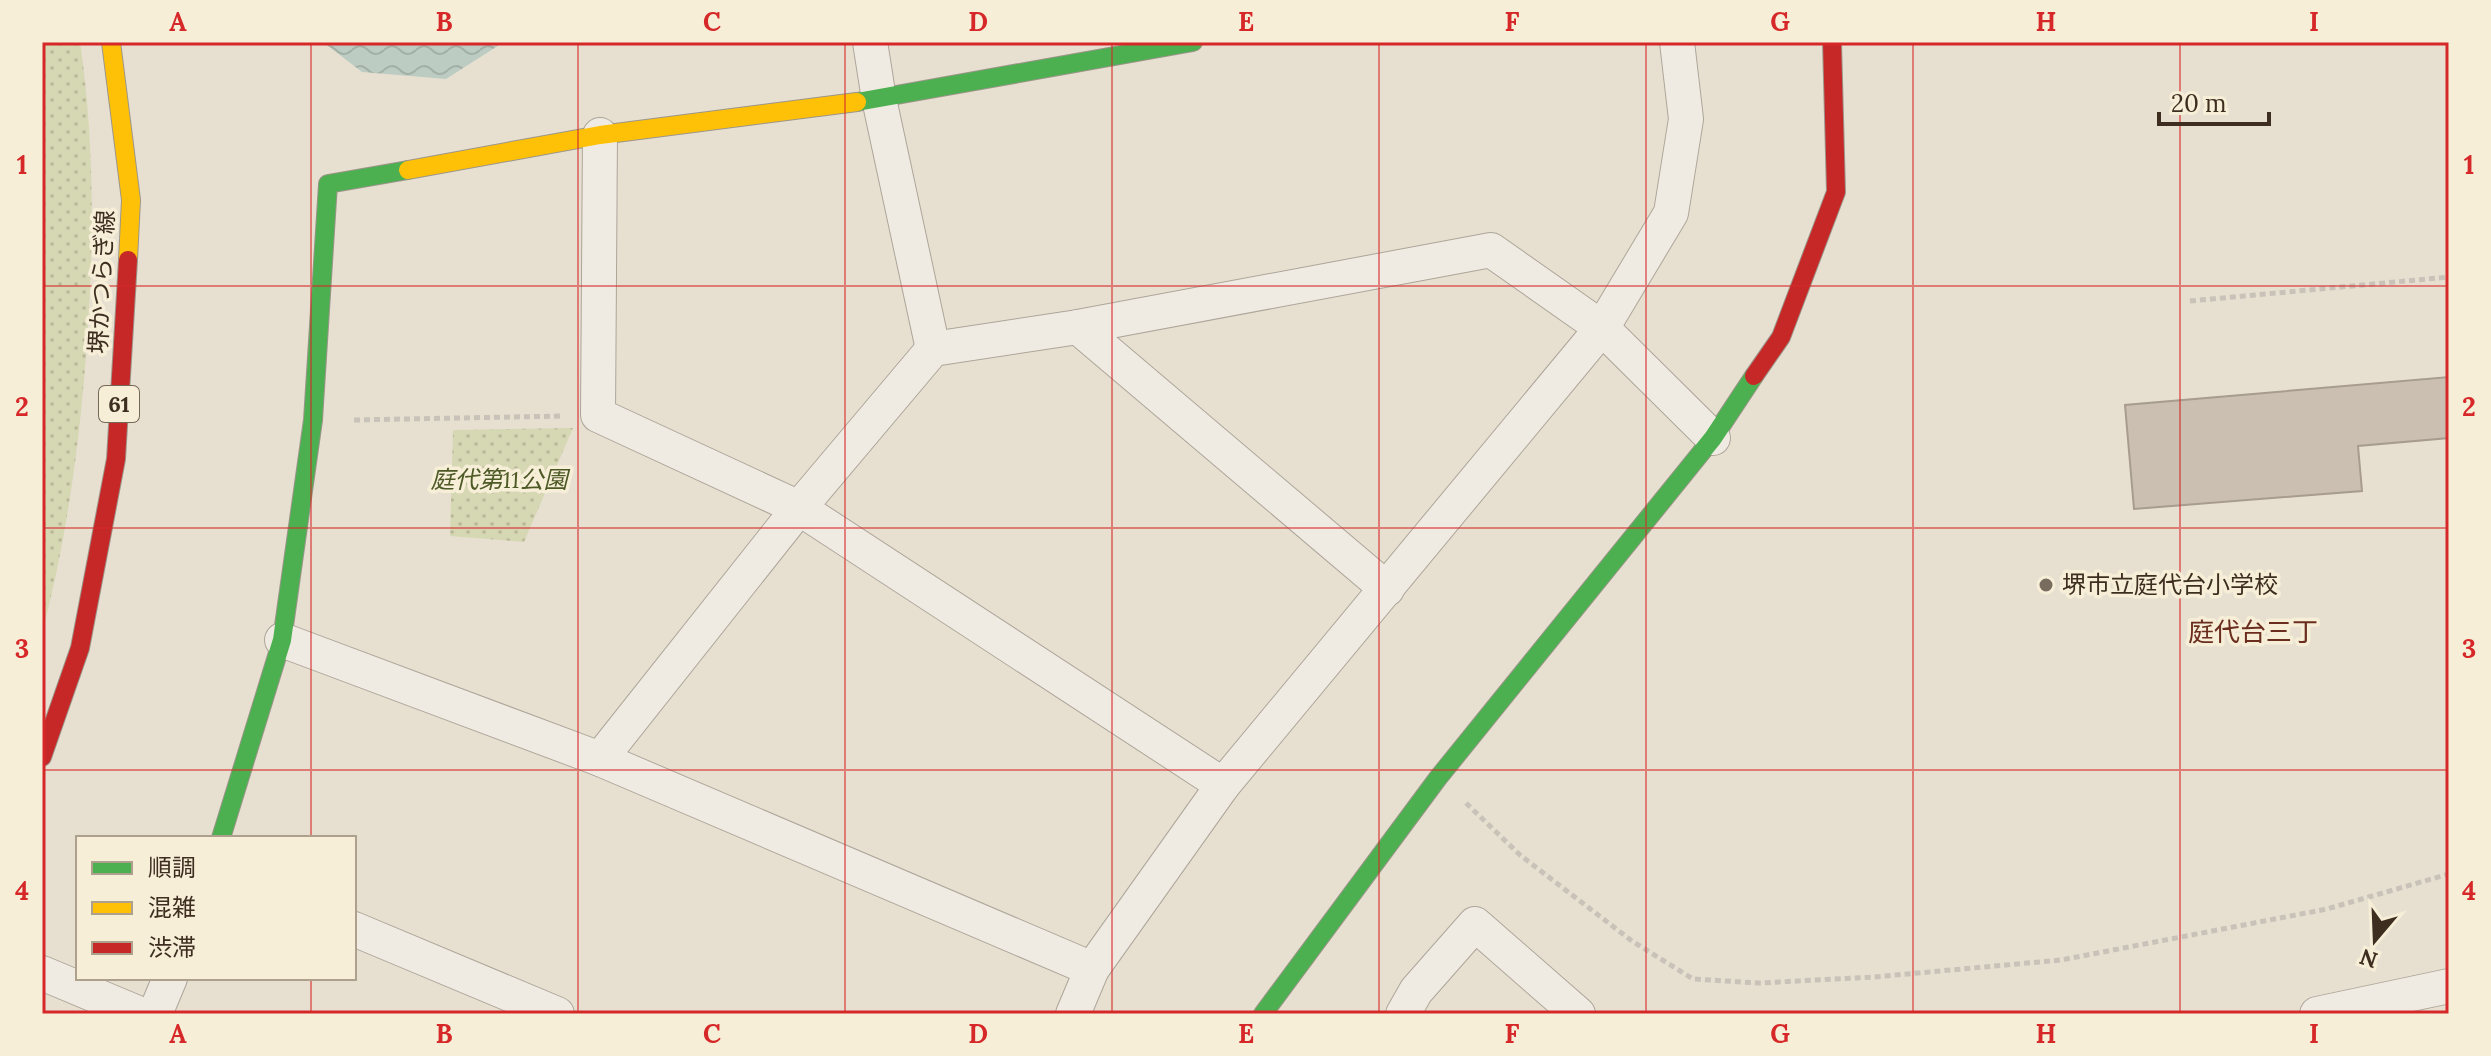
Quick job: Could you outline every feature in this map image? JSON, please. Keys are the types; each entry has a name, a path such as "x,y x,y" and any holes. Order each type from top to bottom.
{"street":[{"name":"堺かつらぎ線","path":"42,757 80,648 116,459 131,200 111,42"},
{"path":"870,42 879,99 933,349"},
{"path":"222,836 282,640 313,420 328,184 600,135 879,99 1193,42"},
{"path":"1073,1014 1092,969 1223,785 1602,328 1671,213 1686,119 1677,42"},
{"path":"1263,1014 1438,778 1713,438 1781,337 1836,192 1832,42"},
{"path":"600,135 598,415 799,508 1223,785"},
{"path":"600,759 799,508 933,349 1078,327 1491,250 1602,328 1713,438"},
{"path":"1078,327 1387,589"},
{"path":"282,640 600,759 1092,969"},
{"path":"1403,1014 1416,991 1475,924 1578,1014"},
{"path":"356,930 557,1014"},
{"path":"42,973 140,1014"},
{"path":"155,1014 169,980"},
{"path":"2317,1014 2449,986"}],"path":[{"path":"2190,301 2449,277"},
{"path":"313,420 598,415"},
{"path":"1438,778 1520,855 1632,941 1693,979 1759,983 1845,979 2061,960 2327,909 2449,874"}],"green space":[{"path":"42,42 80,42 88,108 92,242 79,431 68,513 42,633"},
{"name":"庭代第11公園","path":"573,428 524,542 450,536 453,430"}],"water":[{"path":"323,42 504,42 446,79 362,72"}],"building":[{"path":"2449,377 2449,438 2358,446 2362,491 2134,509 2125,405"}],"traffic: fast":[{"path":"857,102 1193,42"},
{"path":"222,836 282,640 313,420 328,184 408,170"},
{"path":"1263,1014 1438,778 1713,438 1754,376"}],"traffic: slow":[{"path":"111,42 131,200 128,260"},
{"path":"408,170 600,135 857,102"}],"traffic: jam":[{"path":"1754,376 1781,337 1836,192 1832,42"},
{"path":"42,757 80,648 116,459 128,260"}],"place":[{"name":"堺市立庭代台小学校","path":"2046,585"}],"district":[{"name":"庭代台三丁","path":"2253,632"}]}
